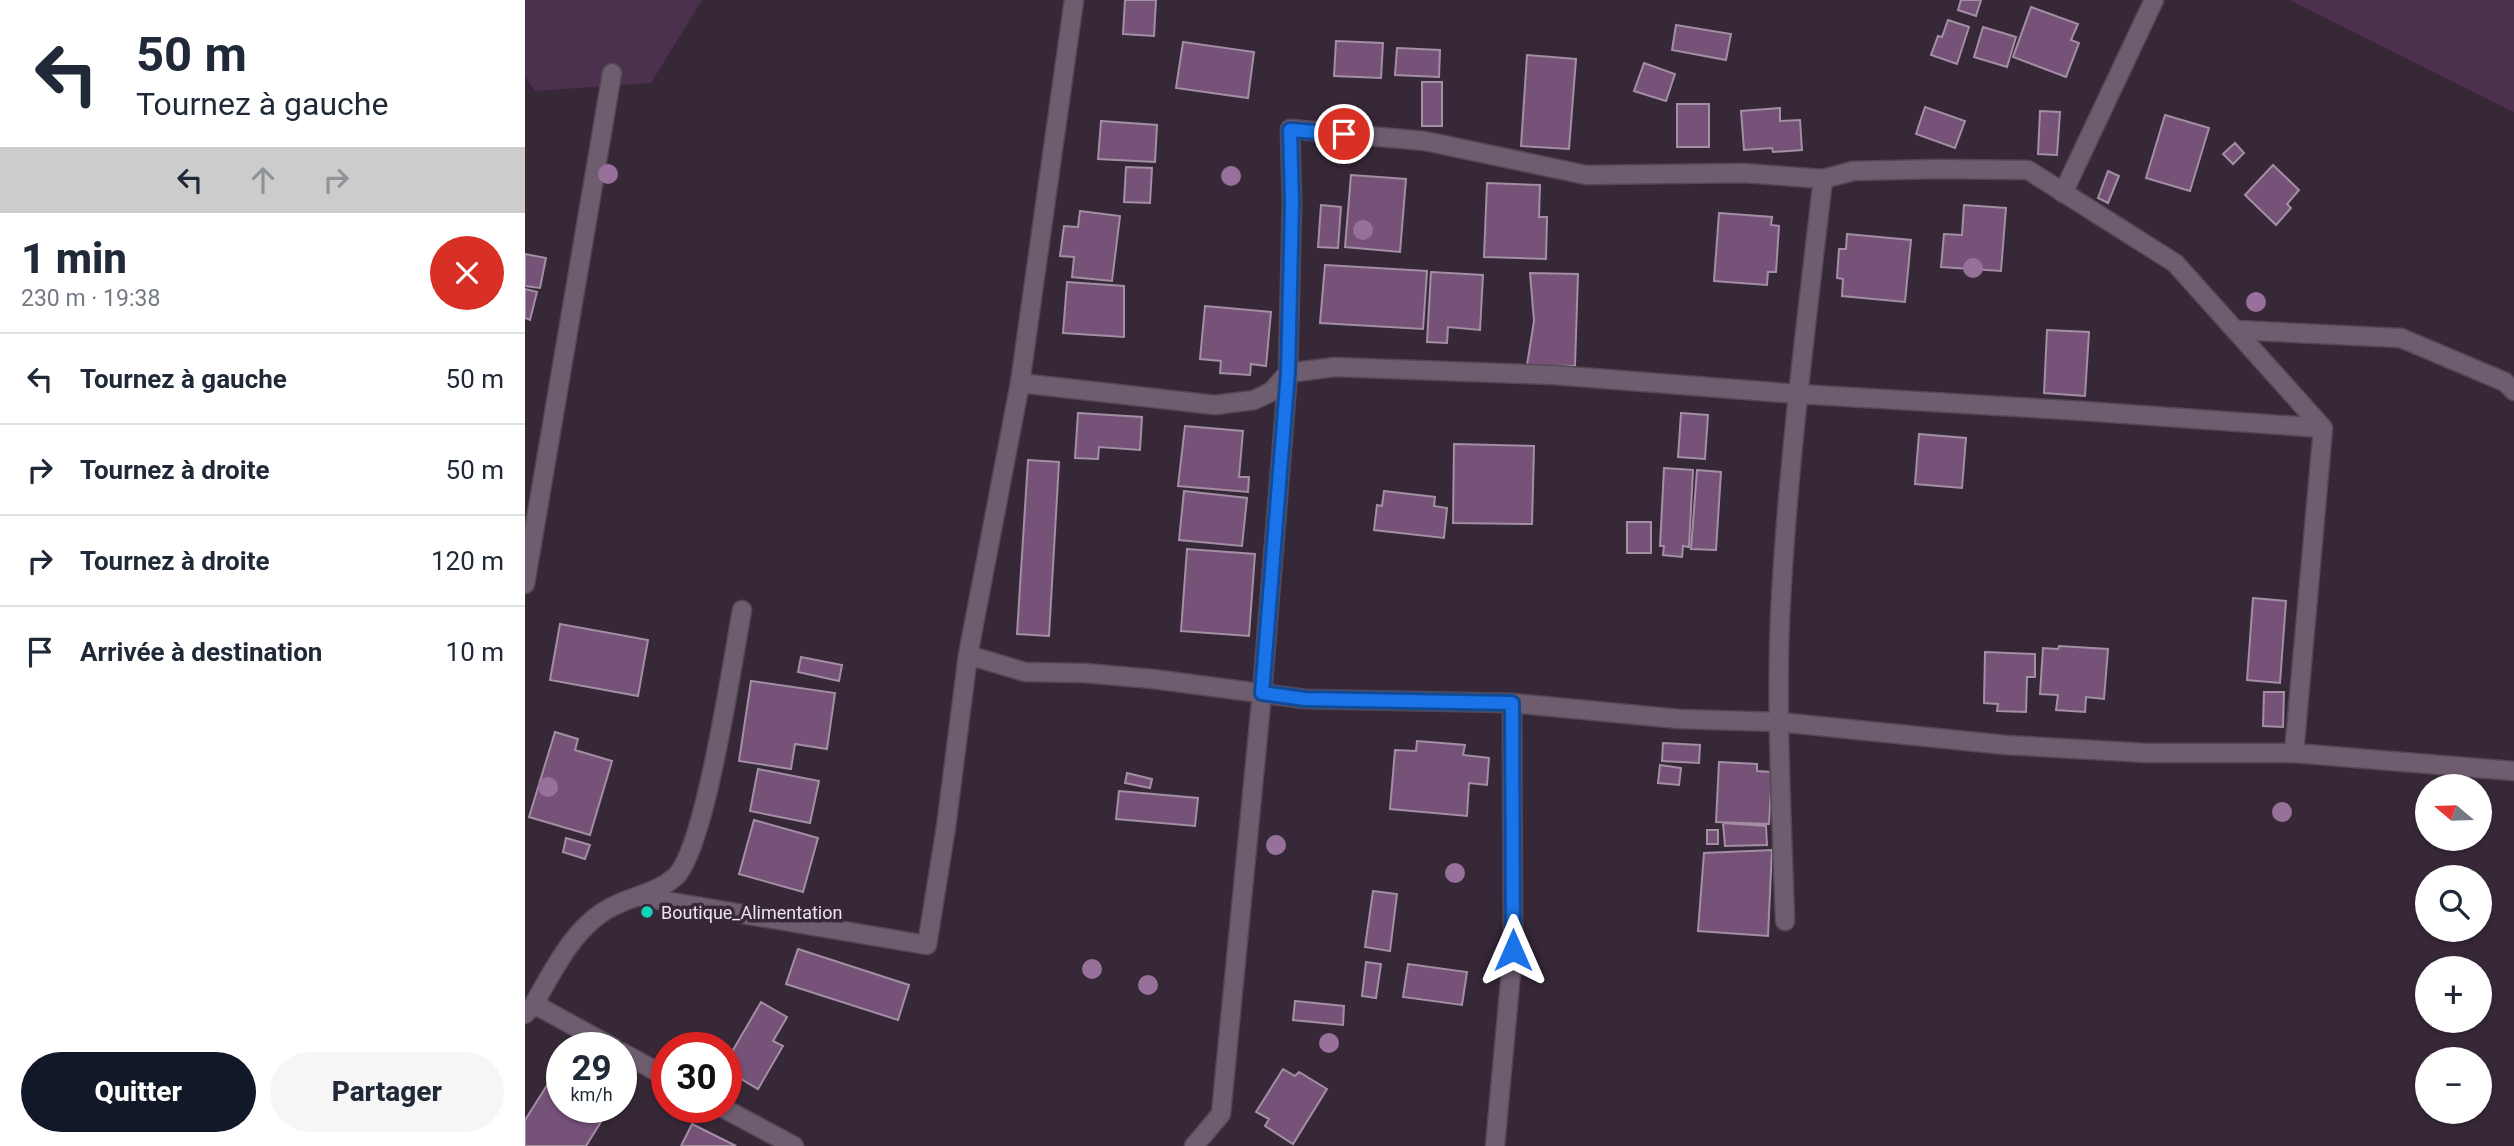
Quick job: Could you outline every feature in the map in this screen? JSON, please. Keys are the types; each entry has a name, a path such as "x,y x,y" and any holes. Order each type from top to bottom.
{"street":[{"path":"642,897 926,945 946,827 968,655 1020,383 1074,0"},
{"path":"2063,193 2154,0"},
{"path":"525,584 612,73"},
{"path":"1193,1146 1221,1114 1262,693 1288,373 1292,202 1290,130 1425,141 1586,175 1718,173 1823,179 1853,171 2028,170 2175,263 2323,428 2294,753"},
{"path":"1785,921 1779,722 1780,618 1798,394 1823,179"},
{"path":"2236,330 2402,338 2505,382 2514,391"},
{"path":"1020,383 1215,405 1254,400 1271,392 1288,373 1335,367 1554,375 1798,394 2323,428"},
{"path":"580,1032 530,1009 560,959 592,918 618,903 642,897 677,876 691,850 703,811 742,610"},
{"path":"968,655 1025,672 1084,673 1153,679 1305,699 1512,703 1679,719 1779,722 1896,736 2045,747 2147,753 2294,753 2514,771"},
{"path":"1495,1146 1513,950 1512,703"},
{"path":"742,1118 794,1146"}],"shaded area":[{"path":"525,0 702,0 651,83 535,91 525,77"},
{"path":"2290,0 2514,0 2514,112"}],"building":[{"path":"1125,0 1156,0 1154,36 1123,34"},
{"path":"1961,0 1981,0 1976,16 1958,10"},
{"path":"2031,7 2078,24 2071,40 2079,43 2066,77 2013,57"},
{"path":"1948,20 1969,27 1957,64 1931,55"},
{"path":"1676,25 1731,34 1726,60 1672,50"},
{"path":"1983,27 2016,37 2007,67 1974,57"},
{"path":"1336,41 1383,43 1381,78 1334,76"},
{"path":"1183,42 1254,52 1248,98 1176,88"},
{"path":"1397,48 1440,50 1439,77 1395,75"},
{"path":"1527,55 1576,59 1569,149 1521,146"},
{"path":"1644,63 1675,74 1666,101 1634,91"},
{"path":"1422,82 1442,82 1442,126 1422,126"},
{"path":"1677,104 1709,104 1709,147 1677,147"},
{"path":"1925,107 1965,121 1955,148 1916,134"},
{"path":"1780,108 1780,121 1800,120 1802,150 1744,150 1741,111"},
{"path":"2040,111 2060,112 2057,155 2038,154"},
{"path":"2165,115 2209,128 2190,191 2146,178"},
{"path":"1101,121 1157,125 1155,162 1098,159"},
{"path":"2235,143 2244,153 2233,164 2223,154"},
{"path":"2273,165 2299,190 2287,204 2291,208 2276,225 2245,195"},
{"path":"1126,167 1152,168 1150,203 1124,202"},
{"path":"2108,171 2119,176 2108,203 2098,198"},
{"path":"1351,175 1406,179 1400,252 1345,247"},
{"path":"1487,183 1540,185 1539,217 1547,217 1546,259 1484,257"},
{"path":"1321,205 1341,207 1338,248 1318,247"},
{"path":"1964,205 2006,208 2001,271 1941,267 1944,234 1962,235"},
{"path":"1080,211 1120,216 1112,281 1072,277 1074,257 1060,256 1064,226 1078,227"},
{"path":"1719,213 1772,217 1771,225 1779,226 1776,272 1768,272 1767,285 1714,281"},
{"path":"1847,234 1911,240 1905,302 1842,296 1843,279 1837,278 1839,249 1846,249"},
{"path":"525,254 546,258 540,288 525,286"},
{"path":"1325,265 1427,271 1423,329 1320,323"},
{"path":"1431,272 1483,275 1480,330 1448,327 1447,343 1427,342"},
{"path":"1530,273 1578,274 1575,366 1527,365 1534,321"},
{"path":"1067,282 1124,286 1124,337 1063,333"},
{"path":"525,289 537,292 530,320 525,318"},
{"path":"1205,306 1271,312 1266,366 1251,364 1250,375 1220,373 1221,361 1200,359"},
{"path":"2047,330 2089,332 2085,396 2044,393"},
{"path":"1078,413 1142,417 1140,450 1099,447 1098,459 1075,458"},
{"path":"1681,413 1708,415 1705,459 1678,457"},
{"path":"1185,426 1243,431 1239,477 1249,477 1248,492 1178,486"},
{"path":"1919,434 1966,438 1962,488 1915,484"},
{"path":"1454,444 1534,446 1532,524 1453,523"},
{"path":"1028,460 1059,462 1049,636 1017,634"},
{"path":"1664,468 1693,470 1689,547 1683,546 1682,557 1663,555 1664,546 1660,546"},
{"path":"1697,470 1721,472 1716,550 1691,549"},
{"path":"1184,491 1247,498 1242,546 1179,540"},
{"path":"1384,491 1435,497 1434,506 1447,508 1444,538 1374,530 1377,505 1382,506"},
{"path":"1627,522 1651,522 1651,553 1627,553"},
{"path":"1187,549 1255,554 1249,636 1181,631"},
{"path":"2253,598 2286,601 2280,683 2247,680"},
{"path":"560,624 648,640 638,696 550,680"},
{"path":"2059,646 2108,649 2104,699 2086,697 2085,712 2056,710 2058,695 2040,694 2043,648 2058,649"},
{"path":"1985,652 2035,654 2035,677 2027,677 2026,712 1997,711 1998,704 1984,703"},
{"path":"801,657 842,665 839,681 798,672"},
{"path":"751,681 835,693 827,749 795,744 791,769 739,761"},
{"path":"2264,692 2284,692 2283,727 2263,726"},
{"path":"555,732 578,739 575,750 612,761 590,835 529,817"},
{"path":"1417,741 1465,745 1463,755 1489,758 1487,785 1469,783 1467,816 1390,809 1395,750 1416,751"},
{"path":"1663,743 1700,745 1699,763 1662,761"},
{"path":"1719,762 1757,764 1757,771 1772,772 1769,824 1716,822"},
{"path":"1660,765 1681,768 1679,785 1658,783"},
{"path":"758,769 819,781 810,823 750,811"},
{"path":"1127,773 1152,779 1150,788 1125,783"},
{"path":"1119,791 1198,798 1195,826 1116,819"},
{"path":"754,820 818,838 803,892 739,874"},
{"path":"1723,823 1766,826 1767,845 1725,846"},
{"path":"1707,830 1718,830 1718,844 1707,844"},
{"path":"566,838 590,845 585,859 563,852"},
{"path":"1772,850 1768,936 1698,931 1704,853"},
{"path":"1373,891 1397,894 1390,951 1365,947"},
{"path":"798,949 909,985 898,1020 786,984"},
{"path":"1366,962 1381,964 1376,998 1362,996"},
{"path":"1408,964 1467,972 1462,1005 1403,997"},
{"path":"1295,1001 1344,1006 1343,1025 1293,1020"},
{"path":"761,1002 787,1017 773,1041 783,1046 758,1089 742,1080 742,1035"},
{"path":"1283,1069 1295,1076 1299,1072 1327,1089 1293,1144 1265,1126 1269,1119 1256,1112"},
{"path":"546,1087 546,1123 600,1123 586,1146 525,1146 525,1120"},
{"path":"692,1124 736,1146 681,1146"}],"place":[{"name":"Boutique_Alimentation","path":"647,912"}],"route":[{"path":"1344,134 1290,130 1292,202 1288,373 1262,693 1305,699 1512,703 1513,950"}]}
